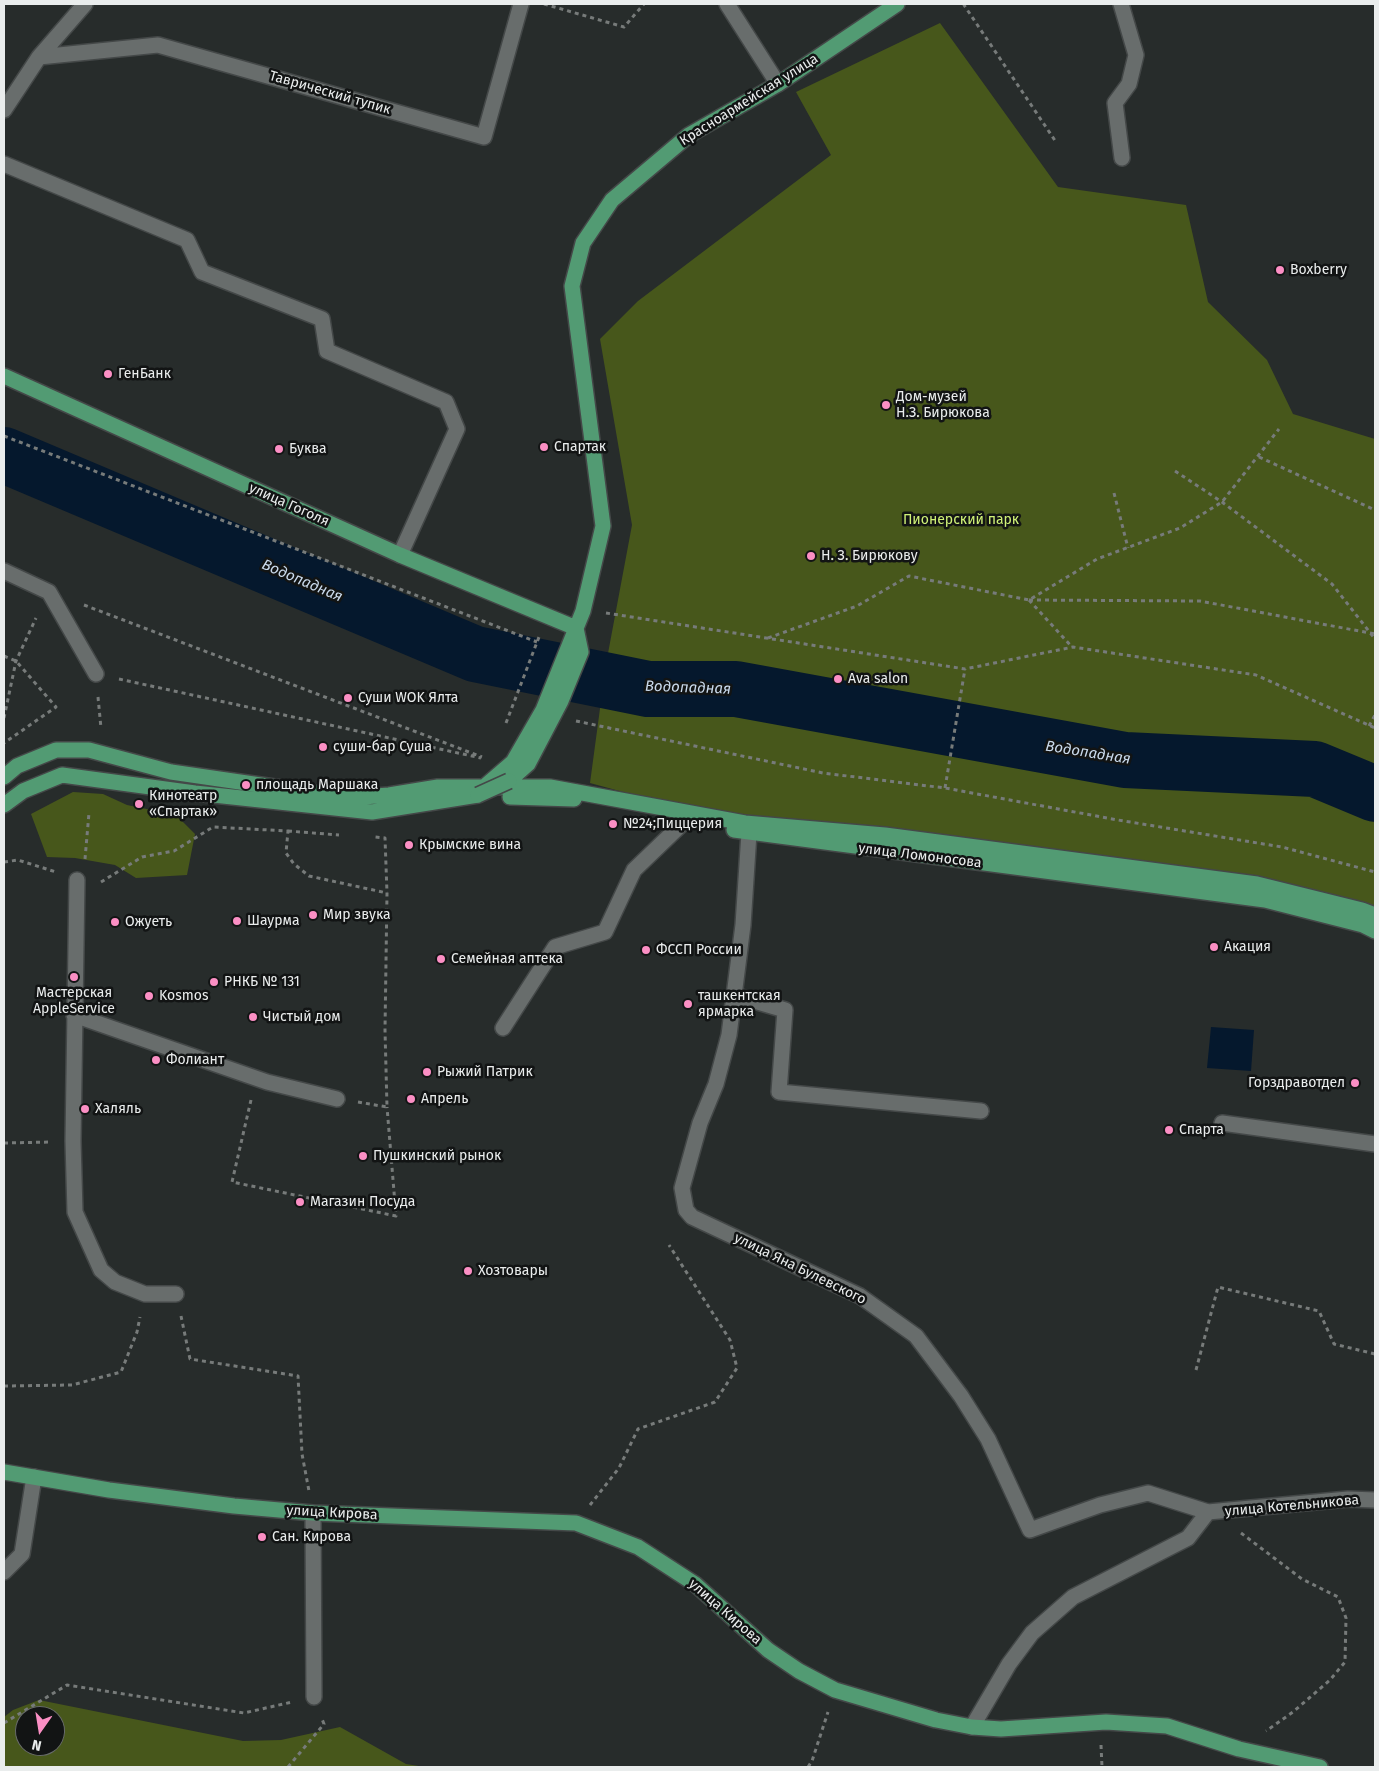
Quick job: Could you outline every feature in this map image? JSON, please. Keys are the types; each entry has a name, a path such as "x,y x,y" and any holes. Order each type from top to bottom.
{"main road":[{"name":"Красноармейская улица","path":"574,651 576,628 603,526 572,286 583,243 612,200 689,136 778,84 897,4"},
{"name":"улица Гоголя","path":"4,376 400,555 576,628"},
{"path":"4,776 17,766 56,750 89,750 171,772 350,798 389,795 438,787 479,793 509,782 528,764 561,701 574,651"},
{"path":"479,793 514,762 536,726 574,651"},
{"path":"528,764 535,777 550,787"},
{"path":"4,805 23,790 62,775 195,793 372,812 479,793 550,787 744,823 885,835 1258,884 1362,910 1375,915"},
{"name":"улица Ломоносова","path":"479,793 577,799 749,833 1265,900 1369,928"},
{"name":"улица Кирова","path":"4,1472 157,1496 313,1513 576,1523 638,1547 696,1584 768,1650 798,1671 835,1690 936,1720 972,1726 1001,1729 1106,1722 1167,1726 1239,1749 1320,1767"}],"street":[{"path":"4,110 39,57 85,4"},
{"name":"Таврический тупик","path":"39,57 158,45 484,137 521,4"},
{"path":"727,4 778,84"},
{"path":"1121,4 1136,55 1129,84 1115,103 1122,158"},
{"path":"4,164 187,240 202,272 322,319 327,351 446,402 457,429 400,555"},
{"path":"4,571 49,592 96,674"},
{"path":"503,1028 555,947 605,932 634,870 686,820"},
{"name":"улица Яна Булевского","path":"749,833 743,925 729,1034 716,1084 700,1123 682,1188 686,1210 692,1217 860,1296 916,1336 961,1396 988,1439 1030,1530 1100,1506 1148,1493 1208,1512"},
{"path":"77,880 73,1141 75,1212 100,1270 115,1282 145,1294 176,1294"},
{"path":"734,995 785,1010 779,1092 981,1111"},
{"path":"74,1015 256,1079 337,1099"},
{"path":"1222,1123 1375,1144"},
{"path":"4,1572 22,1554 34,1477"},
{"name":"улица Котельникова","path":"1208,1512 1348,1499 1375,1500"},
{"path":"972,1726 1004,1671 1032,1633 1073,1597 1188,1538 1208,1512"},
{"path":"313,1513 314,1697"}],"path":[{"path":"544,4 624,27 644,4"},
{"path":"965,4 1056,142"},
{"path":"1029,600 1097,559 1180,528 1222,502 1279,430"},
{"path":"4,436 537,642"},
{"path":"1258,457 1375,510"},
{"path":"1174,471 1222,502 1332,584 1374,634 1375,639"},
{"path":"1114,493 1128,548"},
{"path":"768,638 857,606 910,576 1029,600 1200,601 1374,634"},
{"path":"4,718 16,661 49,592 482,758 96,674 104,754"},
{"path":"1029,600 1073,647"},
{"path":"582,611 966,669 1073,647 1256,675 1375,728"},
{"path":"506,724 546,617"},
{"path":"4,656 16,661 56,706 4,743"},
{"path":"945,788 966,669"},
{"path":"1369,726 1375,715"},
{"path":"576,720 823,773 945,788 1118,820 1282,847 1375,872"},
{"path":"85,860 88,813"},
{"path":"4,862 18,860 77,880 104,882 142,857 174,851 213,827 346,835"},
{"path":"288,831 286,854 294,864 309,876 387,893"},
{"path":"256,1079 232,1182 396,1216 387,1107 385,1030 387,893 385,838 366,836"},
{"path":"337,1099 387,1107"},
{"path":"4,1143 73,1141"},
{"path":"576,1523 619,1468 638,1429 715,1402 736,1368 730,1340 669,1246"},
{"path":"1196,1370 1218,1287 1319,1311 1334,1344 1375,1354"},
{"path":"4,1386 72,1385 121,1372 137,1332 145,1294"},
{"path":"176,1294 190,1359 298,1376 302,1454 313,1513"},
{"path":"1208,1512 1256,1542 1302,1579 1338,1598 1346,1618 1345,1662 1330,1680 1293,1712 1239,1749"},
{"path":"4,1723 67,1686 244,1712 314,1697 324,1724 288,1767"},
{"path":"808,1767 812,1761 835,1690"}],"green space":[{"name":"Пионерский парк","path":"940,23 1058,187 1186,205 1208,302 1267,360 1293,414 1375,439 1375,933 1265,900 697,812 590,783 606,664 632,525 600,339 638,301 831,155 796,92"},
{"path":"73,792 103,794 127,805 176,815 195,834 187,875 136,878 115,865 75,858 47,857 31,814"},
{"path":"39,1700 243,1741 281,1740 340,1727 406,1764 425,1767 4,1767 4,1717 15,1709 15,1756 65,1756 65,1706 23,1706"}],"water":[{"path":"1211,1027 1254,1030 1251,1071 1207,1068"}],"waterway":[{"name":"Водопадная","path":"4,455 475,654 648,689 736,689 1125,760 1315,769 1375,794"}],"place":[{"name":"Boxberry","path":"1280,270"},
{"name":"ГенБанк","path":"108,374"},
{"name":"Дом-музей Н.З. Бирюкова","path":"886,405"},
{"name":"Спартак","path":"544,447"},
{"name":"Буква","path":"279,449"},
{"name":"Н. З. Бирюкову","path":"811,556"},
{"name":"Ava salon","path":"838,679"},
{"name":"Суши WOK Ялта","path":"348,698"},
{"name":"суши-бар Суша","path":"323,747"},
{"name":"площадь Маршака","path":"246,785"},
{"name":"Кинотеатр «Спартак»","path":"139,804"},
{"name":"№24;Пиццерия","path":"613,824"},
{"name":"Крымские вина","path":"409,845"},
{"name":"Мир звука","path":"313,915"},
{"name":"Шаурма","path":"237,921"},
{"name":"Ожуеть","path":"115,922"},
{"name":"Акация","path":"1214,947"},
{"name":"ФССП России","path":"646,950"},
{"name":"Семейная аптека","path":"441,959"},
{"name":"Мастерская AppleService","path":"74,977"},
{"name":"РНКБ № 131","path":"214,982"},
{"name":"Kosmos","path":"149,996"},
{"name":"ташкентская ярмарка","path":"688,1004"},
{"name":"Чистый дом","path":"253,1017"},
{"name":"Фолиант","path":"156,1060"},
{"name":"Рыжий Патрик","path":"427,1072"},
{"name":"Горздравотдел","path":"1355,1083"},
{"name":"Апрель","path":"411,1099"},
{"name":"Халяль","path":"85,1109"},
{"name":"Спарта","path":"1169,1130"},
{"name":"Пушкинский рынок","path":"363,1156"},
{"name":"Магазин Посуда","path":"300,1202"},
{"name":"Хозтовары","path":"468,1271"},
{"name":"Сан. Кирова","path":"262,1537"}]}
